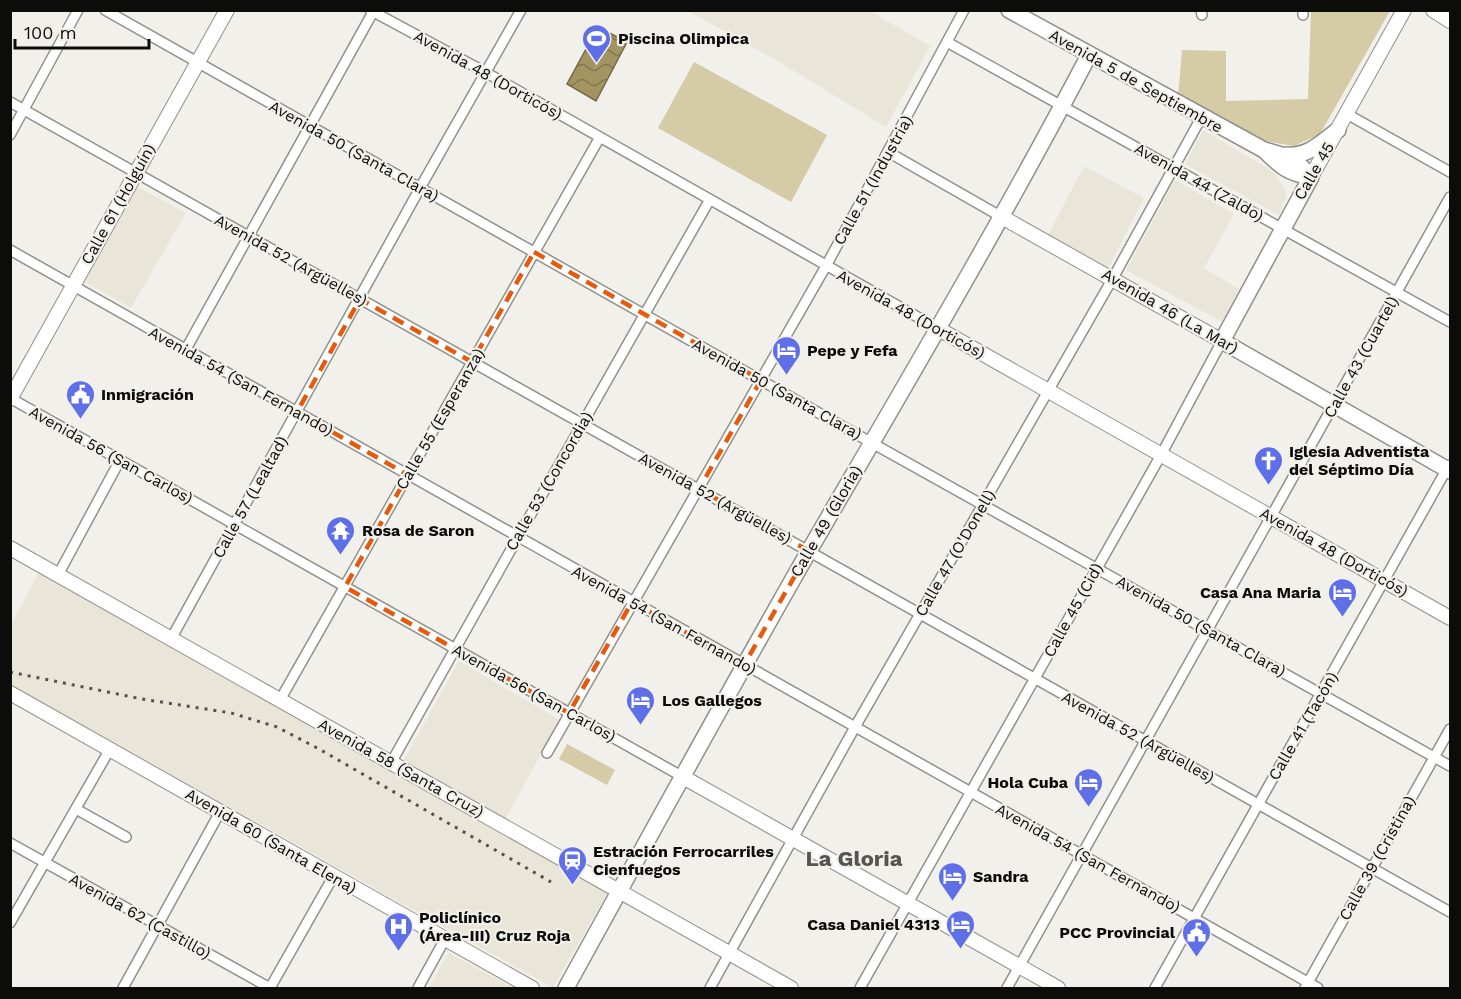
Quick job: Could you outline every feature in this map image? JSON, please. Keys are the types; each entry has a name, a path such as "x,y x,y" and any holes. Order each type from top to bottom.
{"main road":[{"name":"Avenida 5 de Septiembre","path":"1010,10 1201,118 1284,161 1293,173 1311,177"},
{"path":"1066,42 1075,60 1075,81"},
{"name":"Calle 49 (Gloria)","path":"566,988 744,665 872,443 1089,55"},
{"path":"1075,81 1090,71 1112,67"},
{"path":"1293,209 1292,191 1284,161 1314,149 1338,130"},
{"name":"Calle 45","path":"1282,229 1311,177"},
{"name":"Calle 45 (Cid)","path":"1222,341 1282,229"},
{"name":"Avenida 46 (La Mar)","path":"1222,341 1449,467"}],"street":[{"path":"10,135 78,10"},
{"name":"Avenida 50 (Santa Clara)","path":"105,10 1450,766"},
{"name":"Calle 61 (Holguín)","path":"11,398 227,10"},
{"name":"Calle 57 (Lealtad)","path":"171,639 521,10"},
{"name":"Calle 51 (Industria)","path":"547,753 826,266 964,10"},
{"path":"1404,10 1347,114 1450,172"},
{"path":"1433,10 1450,21"},
{"path":"186,349 372,11"},
{"name":"Avenida 48 (Dorticós)","path":"372,11 485,72 1450,618"},
{"name":"Avenida 44 (Zaldo)","path":"947,42 1450,322"},
{"name":"Avenida 52 (Argüelles)","path":"10,102 1450,912"},
{"name":"Calle 45","path":"1311,177 1347,114"},
{"name":"Calle 47 (O'Donell)","path":"710,988 919,614 1113,279 1201,118"},
{"name":"Calle 55 (Esperanza)","path":"280,700 600,137"},
{"name":"Avenida 46 (La Mar)","path":"888,152 1222,341"},
{"name":"Calle 43 (Cuartel)","path":"1007,988 1450,197"},
{"name":"Calle 53 (Concordia)","path":"391,763 710,201"},
{"name":"Avenida 54 (San Fernando)","path":"10,250 1194,918 1306,986 1318,988"},
{"name":"Calle 45 (Cid)","path":"860,988 1161,454 1222,341"},
{"name":"Avenida 56 (San Carlos)","path":"11,398 1058,988"},
{"path":"58,575 120,460"},
{"name":"Calle 41 (Tacón)","path":"1155,988 1322,693 1383,580 1449,467"},
{"name":"Avenida 58 (Santa Cruz)","path":"10,548 791,988"},
{"name":"Avenida 60 (Santa Elena)","path":"10,693 532,988"},
{"name":"Calle 39 (Cristina)","path":"1306,986 1450,729"},
{"path":"10,923 110,749"},
{"path":"76,809 126,837"},
{"path":"123,988 220,812"},
{"name":"Avenida 62 (Castillo)","path":"10,843 270,988"},
{"path":"270,988 333,877"},
{"path":"418,988 445,939"}],"highlighted area":[{"path":"534,252 761,380 699,489 809,551 744,665 632,602 569,713 345,587 408,475 297,412 360,299 472,362"}],"shaded area":[{"path":"688,11 870,11 930,46 886,127 781,63"},
{"path":"1311,11 1390,11 1320,134 1294,146 1257,140 1178,97 1182,50 1226,51 1226,101 1308,99"},
{"path":"694,62 827,135 791,202 658,128"},
{"path":"1203,130 1277,176 1287,195 1279,215 1185,164"},
{"path":"1084,166 1144,198 1108,269 1048,235"},
{"path":"1175,180 1234,214 1204,268 1239,289 1222,322 1126,270"},
{"path":"136,186 186,213 131,308 85,282"},
{"path":"39,572 608,892 553,988 11,685 11,625"},
{"path":"459,661 560,720 503,823 402,763"},
{"path":"567,744 615,770 607,785 559,759"},
{"path":"449,953 513,988 428,988"}],"water":[{"name":"Piscina Olimpica","path":"598,27 627,42 596,101 567,84"}],"railway":[{"path":"10,672 142,699 231,713 277,727 551,882"}],"place":[{"name":"Piscina Olimpica","path":"597,64"},
{"name":"Pepe y Fefa","path":"786,376"},
{"name":"Inmigración","path":"80,420"},
{"name":"Iglesia Adventista del Séptimo Día","path":"1268,486"},
{"name":"Rosa de Saron","path":"341,556"},
{"name":"Casa Ana Maria","path":"1342,618"},
{"name":"Los Gallegos","path":"641,726"},
{"name":"Hola Cuba","path":"1089,808"},
{"name":"Estración Ferrocarriles Cienfuegos","path":"572,886"},
{"name":"Sandra","path":"952,902"},
{"name":"Casa Daniel 4313","path":"961,950"},
{"name":"Policlínico (Área-III) Cruz Roja","path":"398,952"},
{"name":"PCC Provincial","path":"1196,958"}],"district":[{"name":"La Gloria","path":"854,858"}]}
